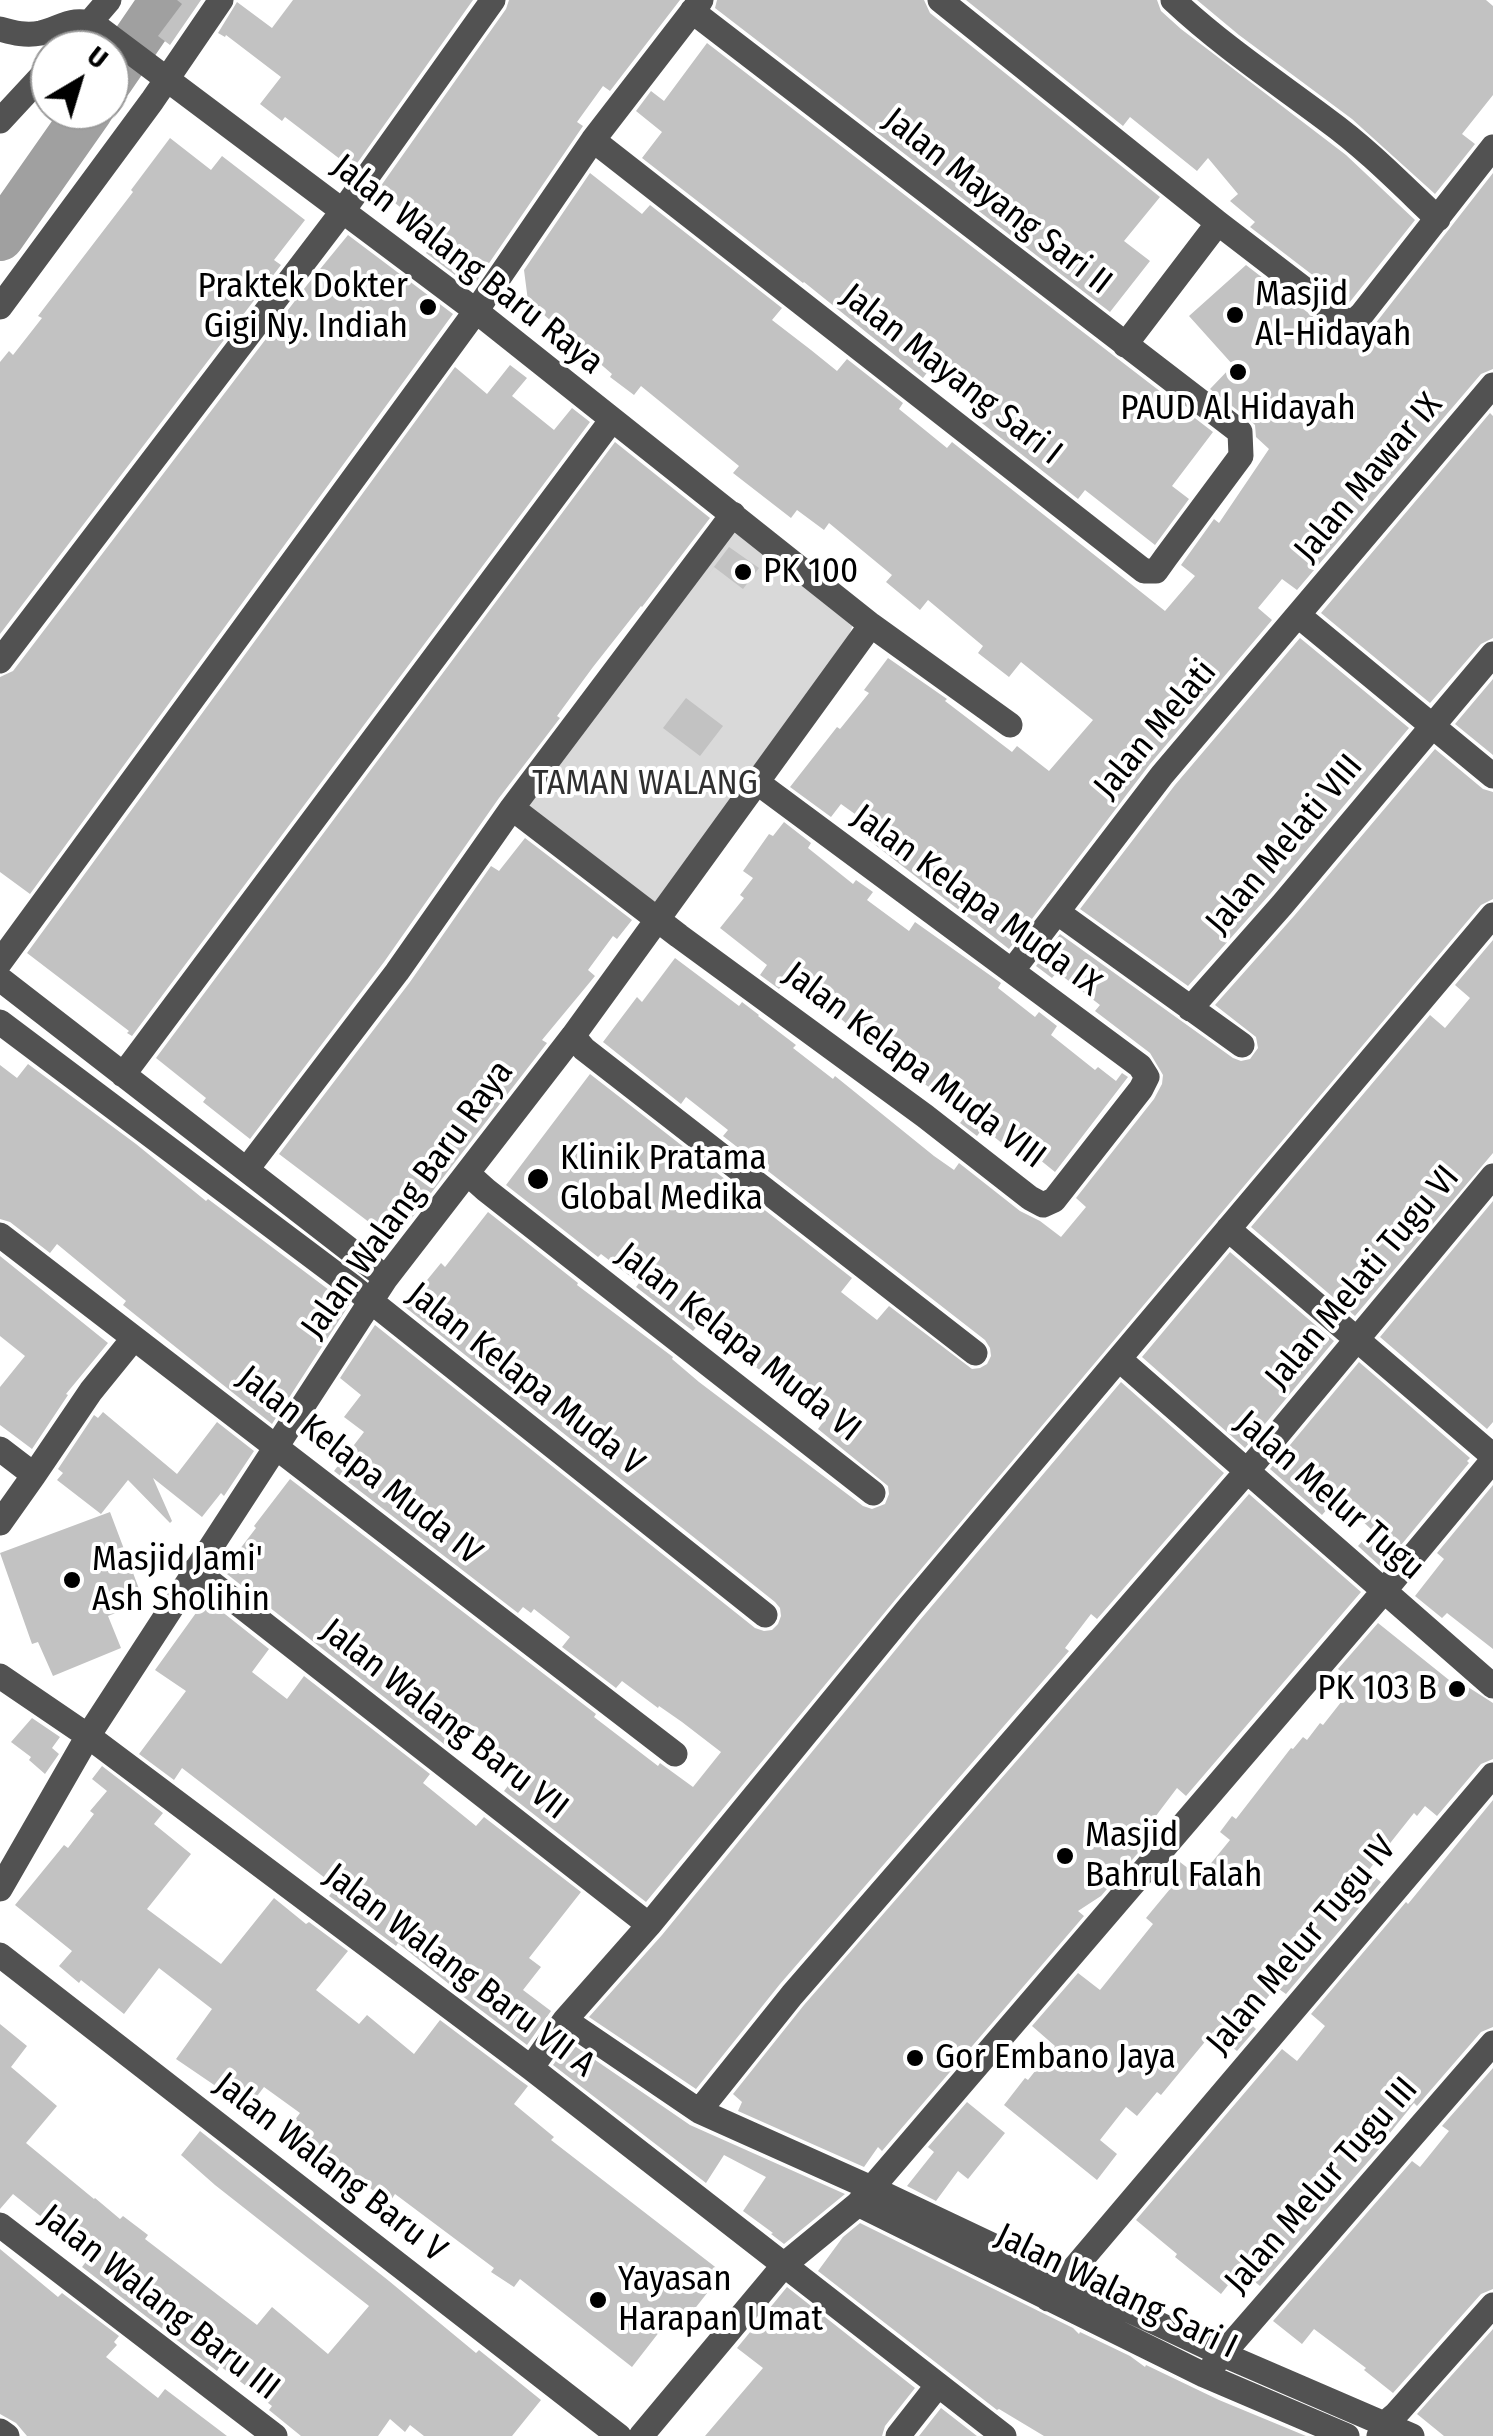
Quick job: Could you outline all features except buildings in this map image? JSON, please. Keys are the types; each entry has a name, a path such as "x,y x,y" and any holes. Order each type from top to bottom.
{"street":[{"path":"88,30 109,0"},
{"path":"0,306 152,102 221,0"},
{"path":"0,661 342,212 492,0"},
{"path":"940,0 1218,223 1337,316 1352,322 1493,146"},
{"path":"1173,0 1342,132 1438,219"},
{"path":"0,962 476,312 593,140 696,6"},
{"name":"Jalan Mayang Sari II","path":"696,6 1240,432 1240,456"},
{"path":"0,29 24,35 43,33 68,22 82,20 94,24"},
{"name":"Jalan Walang Baru Raya","path":"94,24 476,312 871,625 1010,725"},
{"path":"0,121 30,89"},
{"name":"Jalan Mayang Sari I","path":"593,140 1144,571 1156,571 1240,456"},
{"path":"1125,345 1218,223"},
{"name":"Jalan Mawar IX","path":"1299,616 1493,385"},
{"path":"124,1075 612,421"},
{"path":"247,1169 397,972 512,808 733,514"},
{"path":"1299,616 1493,776"},
{"name":"Jalan Melati","path":"1012,971 1162,775 1299,616"},
{"name":"Jalan Walang Baru Raya","path":"0,1888 88,1736 386,1278 573,1036 871,625"},
{"name":"Jalan Melati VIII","path":"1190,1009 1282,906 1493,654"},
{"name":"Jalan Kelapa Muda IX","path":"758,783 1140,1066 1148,1078"},
{"path":"512,808 658,920"},
{"path":"1057,912 1242,1046"},
{"path":"531,2068 566,2020 649,1925 907,1610 1493,916"},
{"name":"Jalan Kelapa Muda VIII","path":"658,920 1043,1204 1054,1200 1148,1078"},
{"path":"0,979 386,1278"},
{"name":"Jalan Kelapa Muda V","path":"0,1022 371,1302 765,1616"},
{"path":"573,1036 976,1353"},
{"name":"Jalan Kelapa Muda VI","path":"468,1172 873,1492"},
{"name":"Jalan Melati Tugu VI","path":"699,2111 792,1995 1248,1470 1493,1176"},
{"path":"641,2436 784,2264 865,2196 1384,1591 1493,1458 1228,1229"},
{"name":"Jalan Kelapa Muda IV","path":"0,1235 675,1754"},
{"path":"0,1522 91,1391 134,1338"},
{"name":"Jalan Melur Tugu","path":"1119,1359 1493,1686"},
{"path":"0,1449 34,1475"},
{"name":"Jalan Walang Baru VII","path":"195,1570 649,1925"},
{"name":"Jalan Walang Baru VII A","path":"0,1676 88,1736 531,2068 1004,2436"},
{"name":"Jalan Melur Tugu IV","path":"1057,2289 1493,1775"},
{"name":"Jalan Walang Baru V","path":"0,1954 619,2436"},
{"name":"Jalan Walang Sari I","path":"566,2020 699,2111 1057,2289 1204,2375 1347,2436"},
{"name":"Jalan Melur Tugu III","path":"1204,2375 1493,2043"},
{"name":"Jalan Walang Baru III","path":"0,2225 275,2436"},
{"path":"1057,2289 1222,2354 1382,2429 1412,2436"},
{"path":"1382,2429 1493,2305"},
{"path":"898,2436 938,2385"},
{"path":"0,2431 7,2436"}],"green space":[{"name":"TAMAN WALANG","path":"732,519 856,616 841,658 656,913 520,811"}],"waterway":[{"path":"130,50 164,0"},
{"path":"0,237 75,130"}],"place":[{"name":"Praktek Dokter Gigi Ny. Indiah","path":"428,307"},
{"name":"Masjid Al-Hidayah","path":"1235,315"},
{"name":"PAUD Al Hidayah","path":"1238,372"},
{"name":"PK 100","path":"743,572"},
{"name":"Klinik Pratama Global Medika","path":"538,1179"},
{"name":"Masjid Jami' Ash Sholihin","path":"72,1580"},
{"name":"PK 103 B","path":"1457,1689"},
{"name":"Masjid Bahrul Falah","path":"1065,1856"},
{"name":"Gor Embano Jaya","path":"915,2058"},
{"name":"Yayasan Harapan Umat","path":"598,2300"}]}
